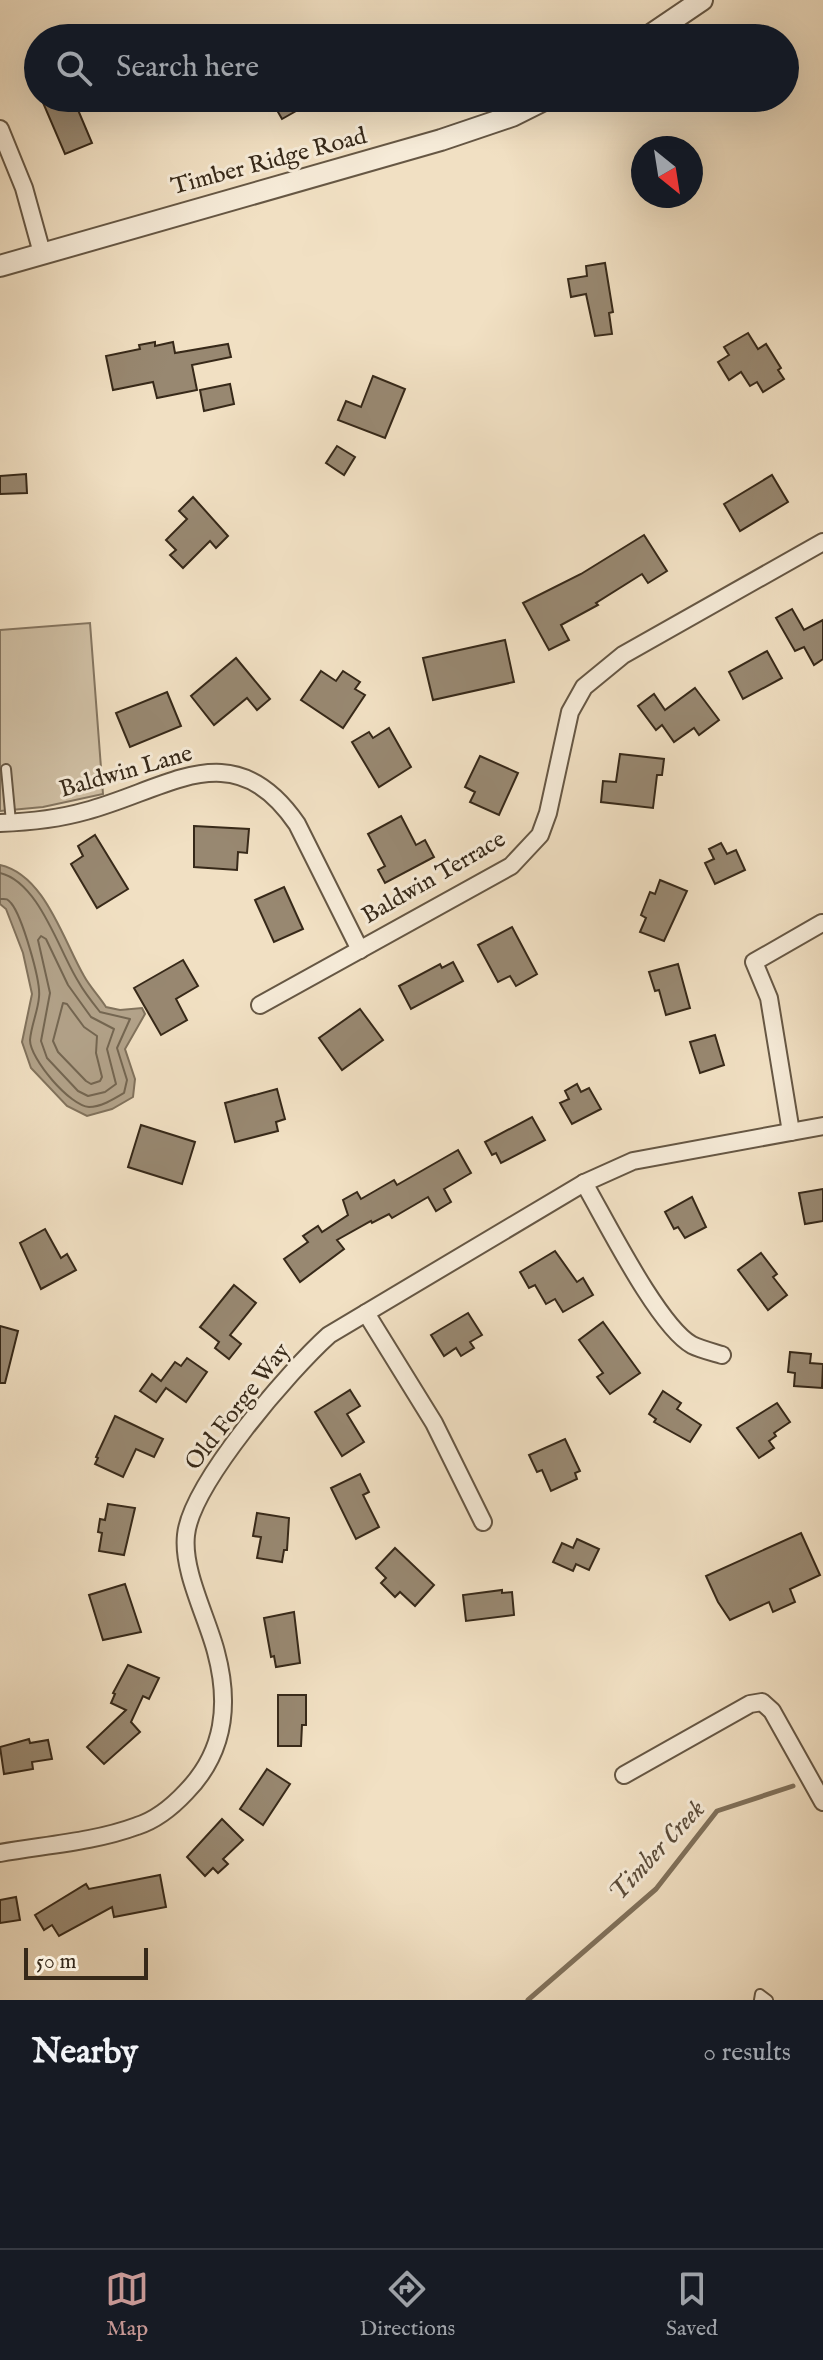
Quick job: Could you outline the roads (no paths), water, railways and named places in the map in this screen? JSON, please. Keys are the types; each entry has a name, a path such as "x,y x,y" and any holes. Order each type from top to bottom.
{"street":[{"path":"667,24 702,0"},
{"name":"Timber Ridge Road","path":"0,266 441,140 520,112"},
{"path":"0,129 24,188 42,253"},
{"name":"Baldwin Terrace","path":"260,1005 495,877 524,855 540,835 548,813 570,712 584,687 623,655 823,542"},
{"name":"Baldwin Lane","path":"6,822 36,821 87,811 193,775 239,774 256,782 285,806 360,950"},
{"path":"791,1132 769,998 754,962 822,923"},
{"name":"Old Forge Way","path":"0,1853 137,1827 168,1809 202,1773 218,1744 224,1699 216,1651 187,1561 186,1535 193,1507 212,1475 298,1362 329,1335 584,1183 633,1161 823,1126"},
{"path":"584,1183 650,1297 672,1325 690,1344 722,1355"},
{"path":"366,1313 434,1423 483,1522"},
{"path":"624,1775 750,1704 762,1702 772,1711 823,1802"}],"lane":[{"path":"6,769 6,822"},
{"path":"759,2000 760,1994 768,2000"}],"water":[{"path":"0,865 16,871 41,895 84,976 106,1007 120,1010 142,1008 145,1014 125,1049 135,1079 133,1097 112,1109 87,1116 67,1106 31,1068 22,1042 32,994 23,953 6,909 0,904"}],"waterway":[{"name":"Timber Creek","path":"528,2000 656,1889 717,1811 793,1786"}]}
